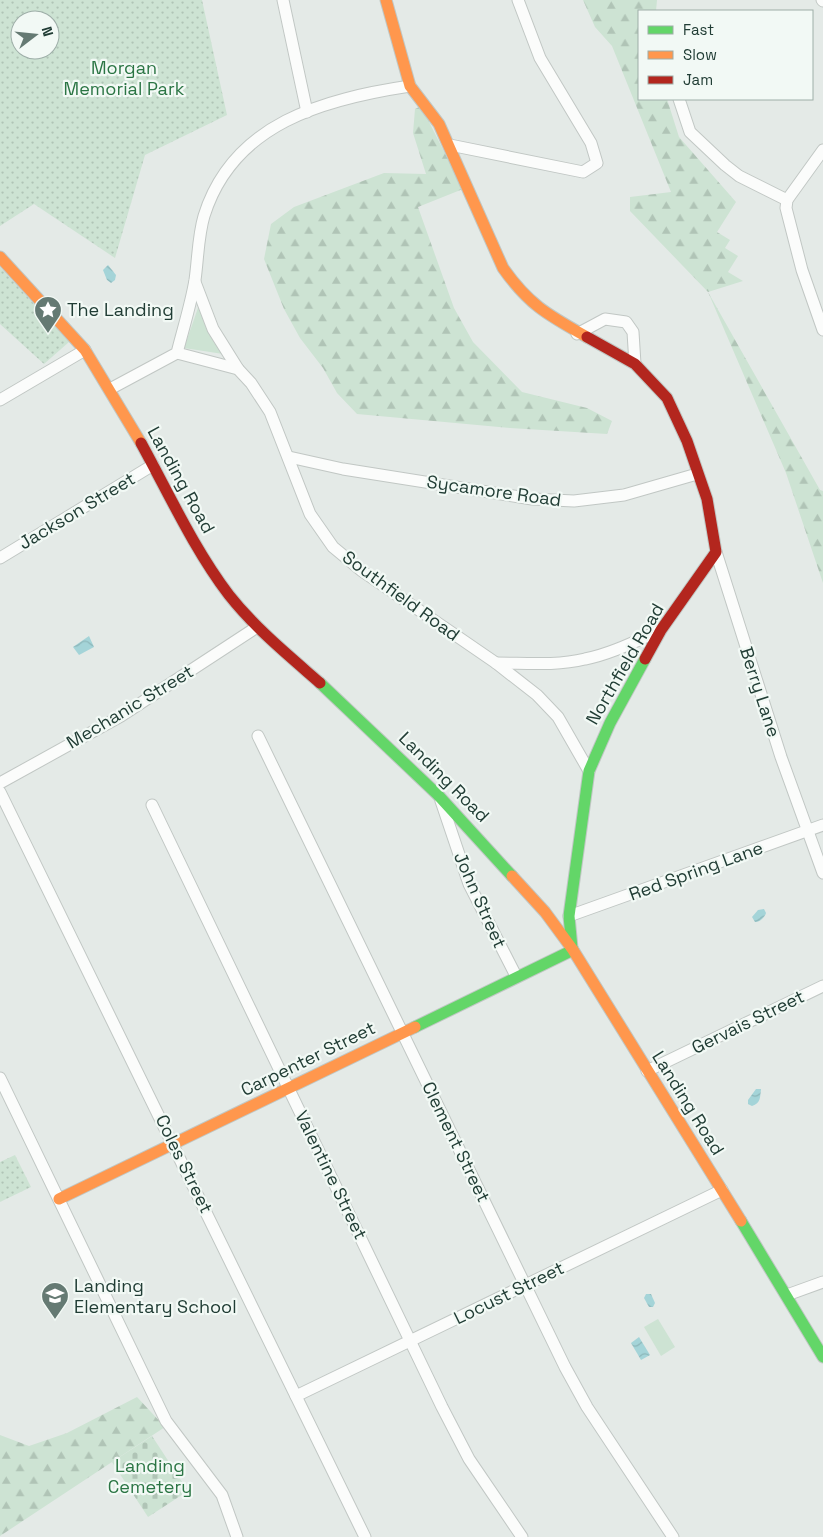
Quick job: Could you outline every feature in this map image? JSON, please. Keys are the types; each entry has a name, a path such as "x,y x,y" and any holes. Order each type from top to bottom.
{"street":[{"path":"284,0 307,112"},
{"path":"386,0 410,86 433,113 450,145 503,268 517,288 541,311 577,334 635,364 657,386 671,406 687,441 707,499 716,552"},
{"path":"450,145 583,172 597,163 591,142 540,58 518,0"},
{"path":"177,354 194,282 204,218 212,196 226,170 246,147 262,134 286,120 367,92 410,86"},
{"path":"679,100 690,132 739,176 787,200"},
{"path":"823,150 787,200 787,217 802,270 823,330"},
{"name":"Landing Road","path":"0,257 85,350 153,464 207,562 229,595 258,627 350,709 438,795 539,905 573,950 788,1295 823,1357"},
{"name":"Southfield Road","path":"194,282 214,329 238,369 263,399 289,457 310,514 333,547 362,571 496,663 537,695 558,717 589,771"},
{"path":"577,334 587,326 605,319 626,322 630,325 633,332 635,364"},
{"path":"0,400 85,350"},
{"path":"110,390 177,354 238,369"},
{"name":"Sycamore Road","path":"289,457 343,469 532,499 574,501 624,495 697,474"},
{"name":"Jackson Street","path":"0,558 153,464"},
{"name":"Northfield Road","path":"573,950 569,916 589,771 610,723 661,630 716,552"},
{"name":"Berry Lane","path":"716,552 781,757 823,873"},
{"name":"Mechanic Street","path":"0,784 121,716 258,627"},
{"path":"496,663 560,663 584,660 604,654 661,630"},
{"name":"Clement Street","path":"258,736 565,1367 587,1407 673,1537"},
{"name":"Coles Street","path":"0,792 365,1537"},
{"name":"John Street","path":"438,795 469,884 516,976"},
{"name":"Valentine Street","path":"152,805 469,1459 522,1537"},
{"name":"Red Spring Lane","path":"569,916 823,825"},
{"name":"Carpenter Street","path":"59,1199 573,950"},
{"name":"Gervais Street","path":"647,1071 823,986"},
{"path":"0,1078 166,1421 222,1495 236,1537"},
{"name":"Locust Street","path":"296,1396 722,1190"},
{"path":"788,1295 823,1282"}],"green space":[{"name":"Morgan Memorial Park","path":"0,0 202,0 227,115 145,155 115,258 34,204 0,226"},
{"path":"583,0 657,0 656,10 638,10 638,100 667,100 679,137 736,202 717,232 730,240 725,248 738,256 728,272 743,281 708,292 630,211 630,197 671,192 612,46 595,27"},
{"path":"421,106 463,189 418,207 454,308 473,342 522,392 587,408 612,421 607,434 510,428 357,414 337,393 323,368 300,338 284,309 264,259 271,224 294,207 384,173 426,174 413,133 415,109"},
{"path":"0,267 69,342 44,364 0,324"},
{"path":"708,292 820,490 823,491 823,583 786,473"},
{"path":"199,305 223,354 184,348"},
{"path":"15,1155 31,1187 0,1202 0,1162"},
{"path":"658,1319 675,1347 661,1356 644,1327"},
{"path":"137,1397 165,1427 0,1536 0,1435 29,1446 67,1433"},
{"name":"Landing Cemetery","path":"152,1436 188,1491 148,1517 112,1462"}],"water":[{"path":"108,265 116,275 115,280 111,283 107,280 103,270"},
{"path":"89,636 94,647 79,655 73,647"},
{"path":"764,909 766,913 764,916 760,921 755,922 752,917 758,910"},
{"path":"756,1089 761,1089 760,1097 759,1101 752,1106 748,1104 748,1100"},
{"path":"646,1294 651,1294 655,1303 653,1307 649,1307 644,1298"},
{"path":"639,1337 650,1355 641,1360 631,1343"}],"traffic: fast":[{"path":"572,948 569,916 589,771 610,723 645,659"},
{"path":"320,683 438,795 512,876"},
{"path":"415,1027 573,950"},
{"path":"741,1221 823,1357"}],"traffic: slow":[{"path":"386,0 410,86 439,124 503,268 512,281 540,308 587,337"},
{"path":"0,257 85,350 141,443"},
{"path":"512,876 545,912 573,950 741,1221"},
{"path":"59,1199 415,1027"}],"traffic: jam":[{"path":"587,337 635,364 667,398 687,441 707,499 716,552 661,630 645,659"},
{"path":"141,443 182,521 204,559 229,595 261,630 320,683"}],"place":[{"name":"The Landing","path":"48,334"},
{"name":"Landing Elementary School","path":"55,1320"}]}
